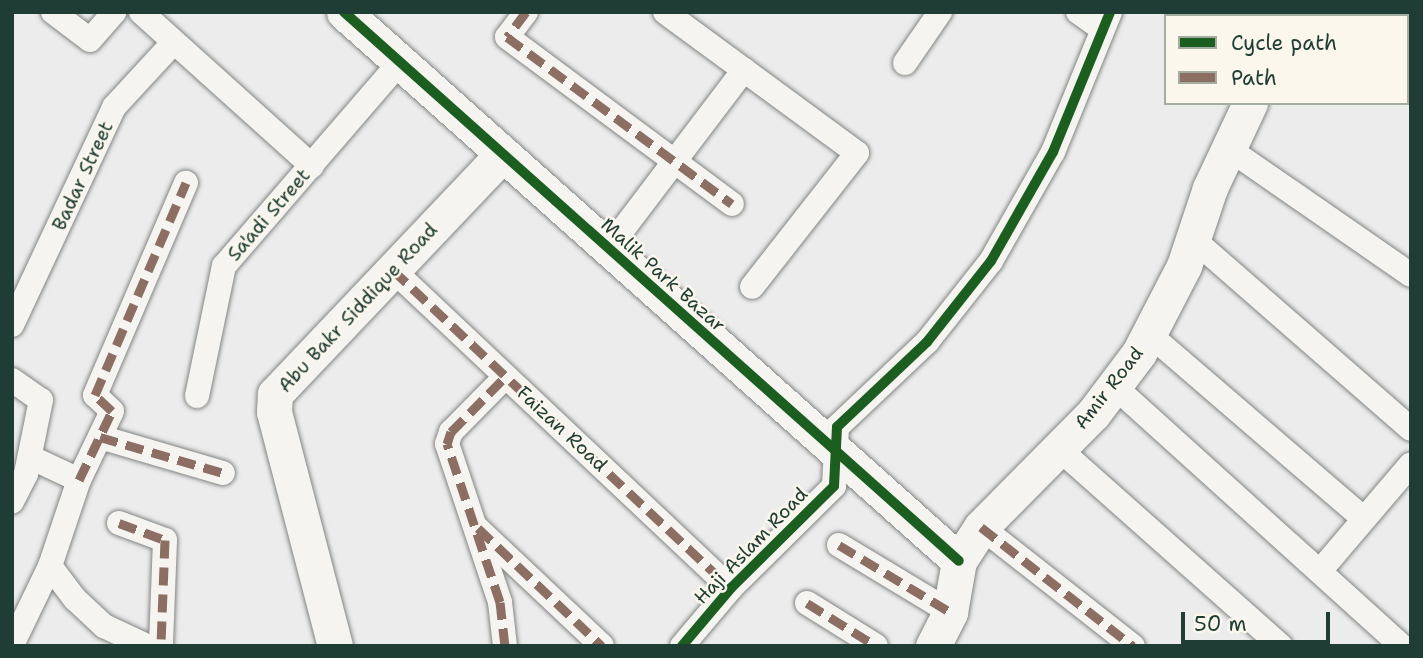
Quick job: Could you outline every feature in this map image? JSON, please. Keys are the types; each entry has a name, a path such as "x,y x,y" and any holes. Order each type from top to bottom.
{"street":[{"path":"53,12 90,40 114,12"},
{"path":"141,12 312,166"},
{"name":"Malik Park Bazar","path":"344,12 959,561"},
{"path":"526,12 507,37 732,204"},
{"path":"665,12 857,153 752,287"},
{"path":"905,63 940,12"},
{"path":"1079,12 1105,20"},
{"name":"Haji Aslam Road","path":"682,646 731,588 834,486 838,474 834,452 837,427 927,342 991,261 1052,152 1105,20"},
{"name":"Badar Street","path":"12,325 114,107 174,42"},
{"name":"Sa'adi Street","path":"197,396 220,274 400,62"},
{"path":"608,249 744,70"},
{"name":"Amir Road","path":"934,645 950,612 959,561 981,527 1058,449 1114,386 1149,334 1193,239 1249,105"},
{"path":"1229,149 1411,275"},
{"name":"Abu Bakr Siddique Road","path":"334,646 274,412 275,394 503,154"},
{"path":"12,645 50,566 79,480 111,411 95,395 186,183"},
{"path":"1193,239 1411,429"},
{"name":"Faizan Road","path":"393,270 731,588"},
{"path":"1149,334 1363,517"},
{"path":"505,646 500,602 447,437 506,376"},
{"path":"12,380 41,400 30,457 12,502"},
{"path":"1114,386 1402,646"},
{"path":"100,437 223,473"},
{"path":"1058,449 1281,646"},
{"path":"30,457 79,480"},
{"path":"1320,571 1363,517 1411,464"},
{"path":"119,523 164,540 161,646"},
{"path":"475,526 602,646"},
{"path":"981,527 1133,646"},
{"path":"839,545 950,612"},
{"path":"50,566 75,599 104,626 147,646"},
{"path":"807,603 876,646"}],"marked path":[{"path":"526,12 507,37 732,204"},
{"path":"79,480 112,411 95,395 186,183"},
{"path":"393,270 731,588"},
{"path":"505,646 500,602 447,444 451,432 506,376"},
{"path":"100,437 223,473"},
{"path":"119,523 165,540 161,646"},
{"path":"981,527 1133,646"},
{"path":"478,528 602,646"},
{"path":"839,545 950,612"},
{"path":"807,603 876,646"}],"cycle path":[{"path":"344,12 959,561"},
{"path":"682,646 731,588 834,486 837,427 927,342 991,261 1053,152 1110,12"}]}
